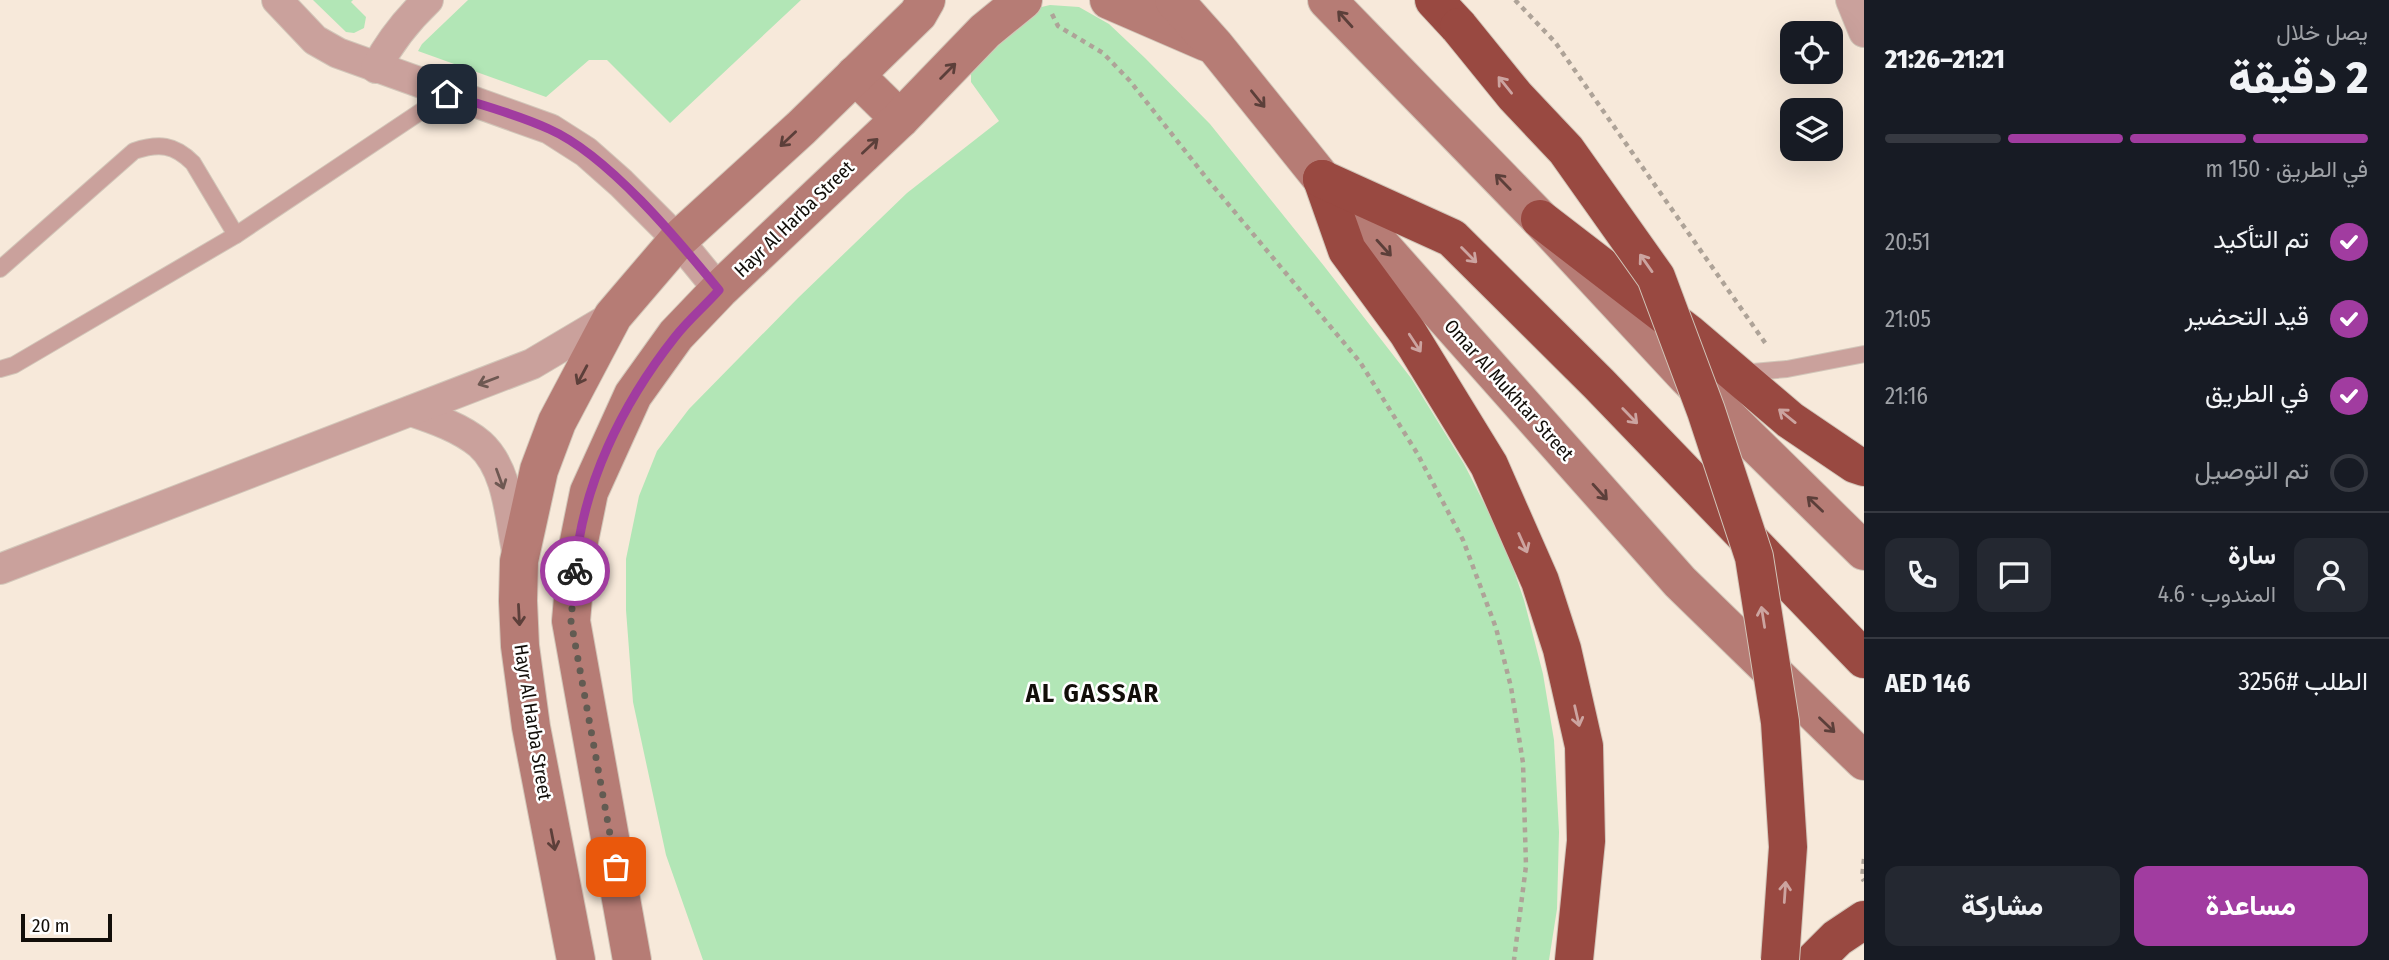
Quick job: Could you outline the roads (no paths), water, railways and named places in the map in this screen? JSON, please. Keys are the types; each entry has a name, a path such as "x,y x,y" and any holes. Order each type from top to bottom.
{"highway":[{"path":"1446,13 1514,96 1566,150 1656,276 1706,411 1754,557 1780,722 1788,847 1780,960"},
{"path":"1322,179 1452,238 1598,383 1864,659"},
{"path":"1322,179 1347,250 1408,333 1489,466 1540,581 1562,649 1584,746 1586,841 1574,960"},
{"path":"1540,219 1688,333 1790,420 1854,464 1864,467"},
{"path":"1815,960 1837,938 1864,920"}],"main road":[{"name":"Hayr Al Harba Street","path":"576,960 531,727 520,646 518,601 519,561 540,470 557,422 613,316 678,240 855,75 918,14 926,0"},
{"path":"1109,0 1215,46"},
{"name":"Omar Al Mukhtar Street","path":"1174,0 1215,46 1322,179 1680,582 1864,761"},
{"path":"1327,0 1540,219 1687,376 1864,551"},
{"name":"Hayr Al Harba Street","path":"632,960 571,621 577,551 589,492 633,395 676,335 719,290 900,119 985,31 1037,4"},
{"path":"855,75 900,119"}],"street":[{"path":"277,0 315,40 338,53 550,129 577,146 621,183 678,240 719,290"},
{"path":"376,68 398,31 428,0"},
{"path":"1851,0 1864,32"},
{"path":"0,569 532,364 613,316"},
{"path":"411,411 441,422 483,446 496,465 505,492 519,561"}],"lane":[{"path":"0,369 14,365 236,235 447,94"},
{"path":"0,269 134,151 152,146 169,147 184,153 193,163 236,235"},
{"path":"1737,374 1787,369 1864,354"},
{"path":"626,919 643,960"}],"district":[{"name":"AL GASSAR","path":"1093,693"}]}
